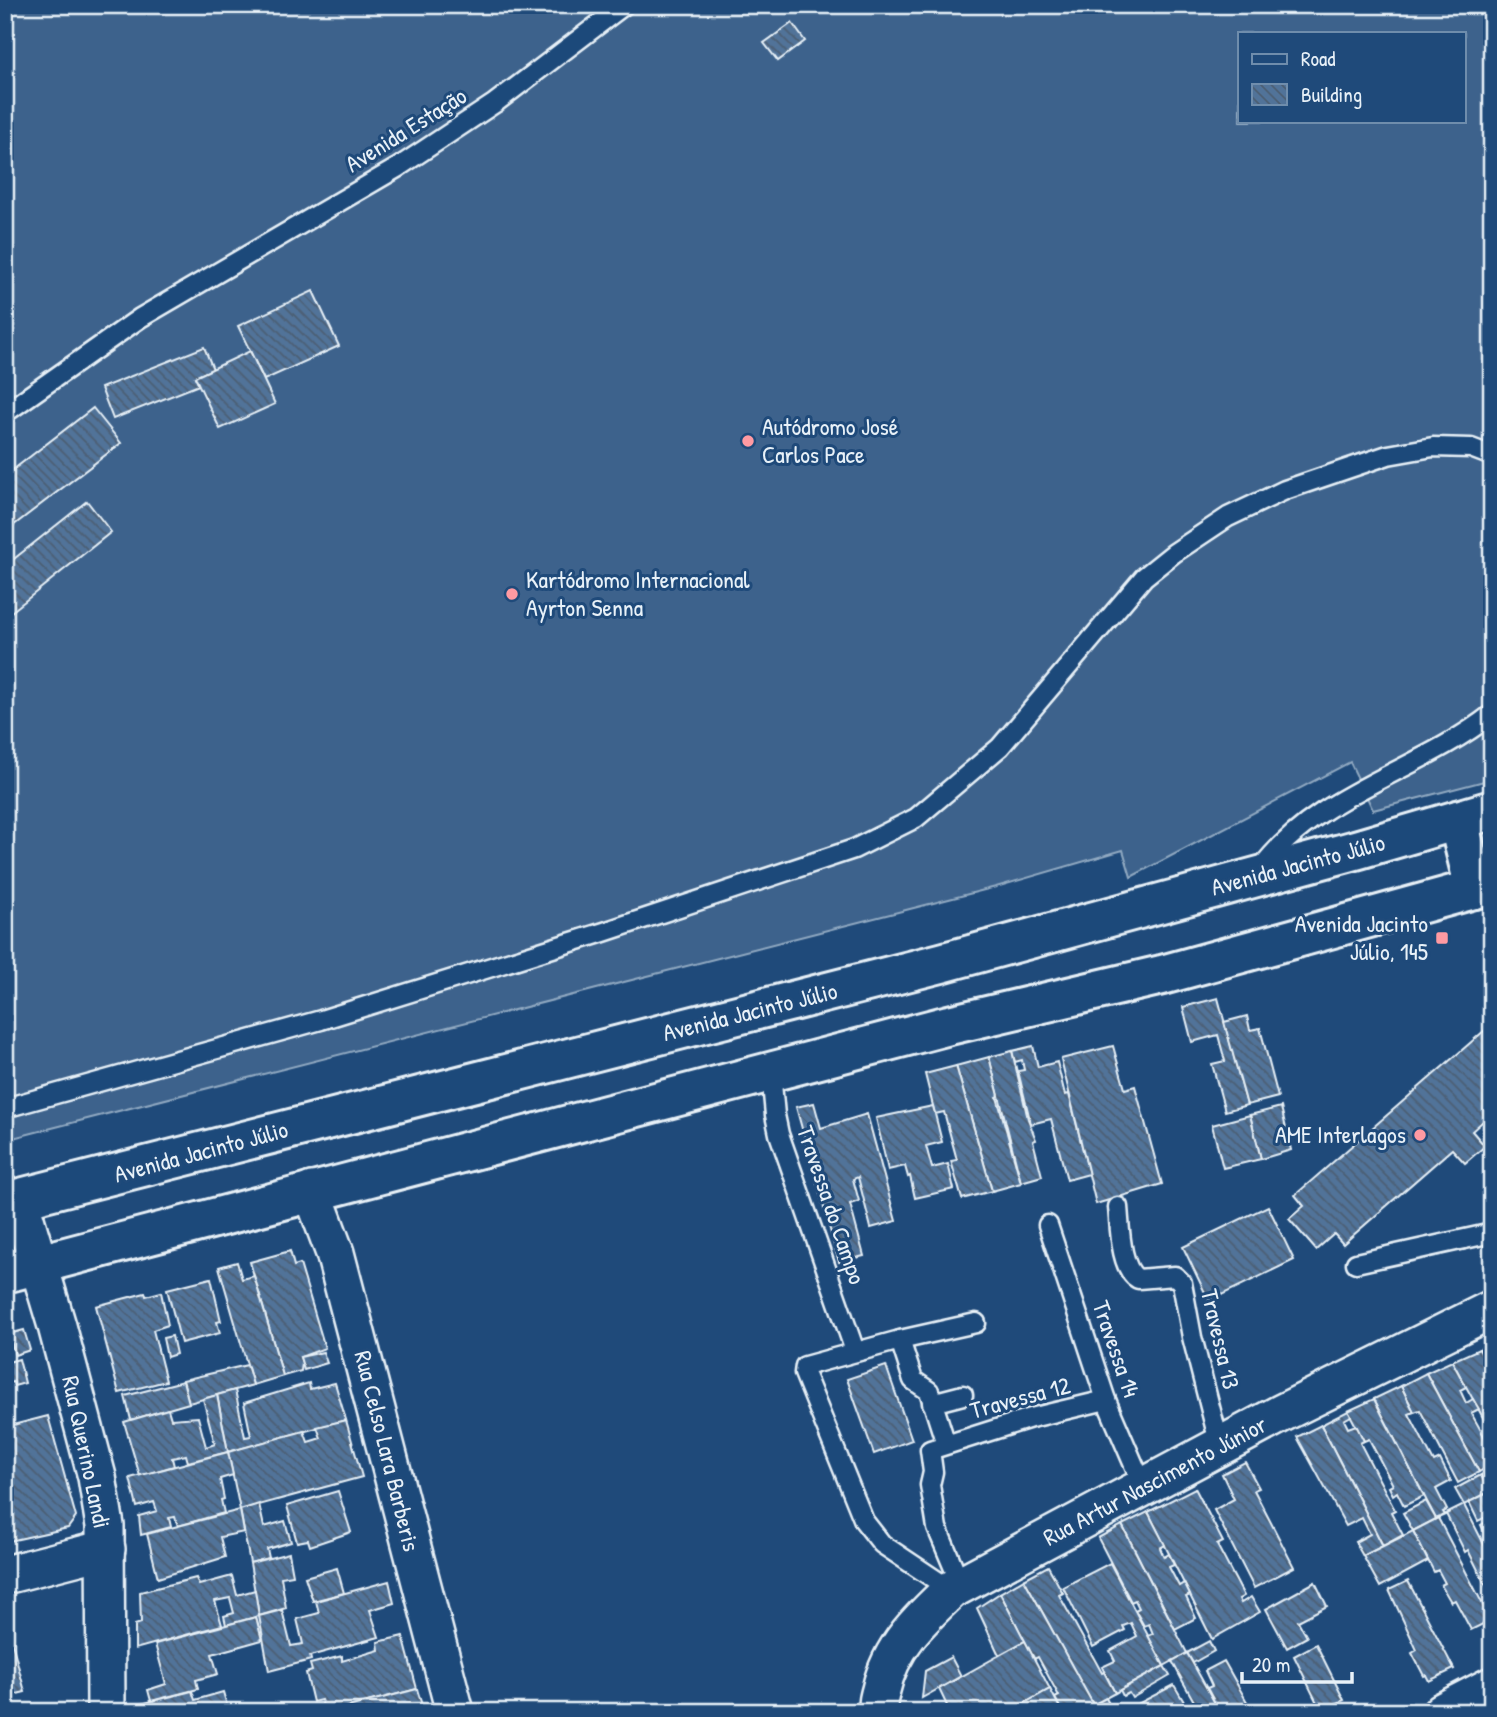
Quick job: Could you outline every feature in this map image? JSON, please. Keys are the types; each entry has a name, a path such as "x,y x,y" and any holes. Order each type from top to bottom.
{"street":[{"name":"Avenida Jacinto Júlio","path":"12,1201 941,963 1475,815"},
{"path":"22,1269 949,1025 1162,975 1483,887 1475,815"},
{"name":"Rua Celso Lara Barberis","path":"312,1192 335,1253 455,1712"},
{"name":"Rua Querino Landi","path":"12,1201 22,1269 97,1477 106,1526 106,1712"},
{"name":"Rua Artur Nascimento Júnior","path":"879,1712 883,1679 896,1651 919,1619 956,1587 1220,1446 1492,1309"},
{"path":"5,1575 106,1549"},
{"path":"1442,1712 1492,1686"}],"lane":[{"name":"Avenida Estação","path":"5,413 140,318 397,168 495,103 624,5"},
{"path":"5,1108 321,1020 604,932 854,849 916,817 1000,747 1144,577 1228,517 1285,490 1388,455 1433,447 1471,448 1492,456"},
{"path":"1255,876 1272,853 1292,833 1331,805 1437,748 1492,714"},
{"name":"Travessa do Campo","path":"771,1073 779,1135 855,1350"},
{"name":"Travessa 13","path":"1118,1207 1125,1261 1129,1272 1139,1279 1175,1276 1182,1283 1192,1337 1220,1446"},
{"name":"Travessa 14","path":"1048,1225 1106,1400 1143,1486"},
{"path":"1356,1263 1492,1233"},
{"path":"956,1587 882,1544 864,1521 804,1373 808,1364 855,1350 976,1323"},
{"path":"900,1340 913,1380 929,1391 946,1444 930,1450 933,1472 930,1485 937,1528 956,1587"},
{"path":"932,1403 963,1395"},
{"name":"Travessa 12","path":"946,1444 1106,1400"}],"shaded area":[{"name":"Autódromo José Carlos Pace","path":"5,5 1492,5 1492,779 1373,810 1350,762 1131,877 1123,850 996,887 5,1140"}],"building":[{"path":"792,23 805,41 778,61 764,43"},
{"path":"313,291 339,346 264,380 238,326"},
{"path":"204,347 213,369 195,377 199,385 113,419 101,388"},
{"path":"250,351 275,404 220,429 195,377"},
{"path":"93,408 121,443 5,532 5,476"},
{"path":"87,501 111,532 5,617 5,566"},
{"path":"1218,998 1247,1105 1225,1111 1212,1064 1225,1061 1218,1035 1192,1042 1183,1007"},
{"path":"1247,1016 1250,1030 1260,1028 1278,1097 1247,1105 1224,1022"},
{"name":"AME Interlagos","path":"1492,1024 1492,1113 1472,1131 1485,1146 1465,1163 1452,1149 1343,1244 1334,1234 1316,1250 1289,1219 1304,1206 1295,1195"},
{"path":"1033,1046 1038,1067 1057,1062 1065,1095 1069,1094 1089,1174 1067,1180 1051,1119 1031,1124 1018,1071 1024,1070 1022,1060 1015,1062 1012,1051"},
{"path":"1113,1046 1125,1089 1135,1086 1162,1184 1096,1204 1061,1059"},
{"path":"1012,1051 1028,1119 1036,1140 1033,1141 1042,1176 1021,1182 989,1057"},
{"path":"989,1057 1021,1183 992,1191 956,1066"},
{"path":"956,1066 992,1191 962,1199 951,1161 957,1160 944,1112 935,1114 925,1074"},
{"path":"814,1103 821,1128 867,1114 896,1221 871,1228 858,1177 853,1179 859,1201 850,1204 864,1256 839,1262 796,1107"},
{"path":"933,1106 942,1142 926,1146 932,1168 948,1164 954,1189 915,1198 905,1166 888,1170 876,1118"},
{"path":"1281,1107 1291,1150 1261,1159 1250,1115"},
{"path":"1250,1115 1261,1159 1223,1168 1212,1125"},
{"path":"1268,1206 1294,1260 1209,1301 1183,1247"},
{"path":"290,1251 294,1266 300,1264 325,1348 300,1357 301,1371 283,1376 250,1262"},
{"path":"237,1262 242,1279 254,1276 283,1376 253,1385 219,1267"},
{"path":"211,1278 221,1321 217,1322 220,1333 181,1343 167,1289"},
{"path":"161,1292 168,1325 153,1330 166,1381 119,1393 96,1306 145,1293 146,1296"},
{"path":"24,1330 30,1350 15,1355 9,1334"},
{"path":"172,1336 176,1354 167,1357 163,1338"},
{"path":"1492,1344 1492,1373 1479,1349"},
{"path":"1479,1349 1492,1373 1492,1434 1452,1361"},
{"path":"5,1352 8,1362 19,1359 25,1383 14,1386 13,1382 5,1384"},
{"path":"323,1352 327,1363 304,1370 300,1357"},
{"path":"1452,1361 1466,1387 1460,1390 1466,1403 1473,1399 1479,1409 1471,1413 1492,1450 1492,1465 1479,1472 1426,1373"},
{"path":"247,1365 253,1385 189,1403 183,1380"},
{"path":"886,1366 912,1440 874,1454 847,1379"},
{"path":"1426,1373 1479,1472 1458,1483 1420,1410 1414,1412 1401,1386"},
{"path":"183,1381 189,1403 131,1420 125,1396"},
{"path":"309,1383 310,1389 335,1383 346,1420 228,1452 217,1395 235,1390 245,1437 251,1436 244,1403"},
{"path":"1401,1386 1414,1412 1409,1414 1434,1462 1440,1459 1451,1481 1436,1489 1447,1510 1443,1512 1445,1515 1436,1519 1374,1399"},
{"path":"217,1395 228,1452 188,1462 186,1455 172,1458 174,1466 140,1476 124,1422 168,1409 171,1419 198,1417 206,1447 215,1444 203,1399"},
{"path":"1374,1399 1424,1496 1404,1506 1397,1492 1393,1495 1389,1487 1393,1485 1369,1439 1364,1441 1348,1411"},
{"path":"1348,1411 1351,1416 1344,1420 1348,1428 1356,1425 1364,1441 1360,1443 1395,1510 1391,1512 1403,1535 1383,1546 1321,1425"},
{"path":"48,1416 76,1517 68,1528 5,1542 5,1427"},
{"path":"346,1420 362,1477 240,1510 228,1452 304,1431 308,1442 321,1438 317,1427"},
{"path":"1321,1425 1383,1546 1363,1556 1355,1542 1370,1534 1362,1518 1346,1526 1297,1437"},
{"path":"228,1452 233,1475 220,1479 224,1513 178,1526 175,1517 169,1518 171,1527 141,1535 139,1516 157,1511 154,1502 137,1507 130,1478"},
{"path":"1245,1462 1259,1488 1254,1490 1294,1567 1254,1588 1214,1510 1234,1499 1222,1474"},
{"path":"1492,1470 1492,1491 1489,1492 1481,1475"},
{"path":"1481,1475 1489,1492 1464,1505 1455,1489"},
{"path":"1195,1488 1223,1542 1217,1545 1244,1596 1239,1599 1241,1603 1251,1597 1260,1612 1212,1639 1148,1512"},
{"path":"338,1491 351,1532 310,1546 308,1540 297,1542 287,1506"},
{"path":"1492,1491 1492,1547 1481,1525 1488,1521 1486,1517 1478,1521 1469,1502"},
{"path":"1426,1501 1436,1519 1413,1531 1403,1513"},
{"path":"259,1504 264,1527 285,1521 291,1542 267,1549 269,1558 250,1563 240,1510"},
{"path":"1464,1505 1492,1560 1492,1598 1446,1514"},
{"path":"240,1510 244,1532 220,1537 225,1557 158,1578 147,1534"},
{"path":"1148,1512 1165,1545 1160,1548 1164,1557 1169,1554 1174,1565 1169,1567 1179,1586 1184,1583 1190,1595 1186,1597 1196,1618 1175,1629 1122,1525"},
{"path":"1438,1518 1491,1620 1471,1630 1455,1600 1451,1602 1441,1585 1445,1583 1438,1570 1434,1572 1413,1531"},
{"path":"1122,1525 1187,1653 1164,1666 1148,1636 1153,1634 1149,1624 1144,1626 1135,1610 1139,1608 1135,1600 1131,1602 1098,1538"},
{"path":"1413,1531 1428,1561 1380,1587 1363,1556"},
{"path":"289,1553 293,1575 281,1577 286,1608 259,1616 250,1563"},
{"path":"1110,1563 1164,1666 1115,1693 1102,1667 1115,1661 1110,1651 1137,1636 1131,1623 1123,1626 1125,1630 1093,1647 1063,1587"},
{"path":"1048,1566 1063,1593 1059,1595 1115,1693 1093,1705 1024,1579"},
{"path":"337,1568 344,1593 313,1601 305,1577"},
{"path":"232,1576 237,1595 255,1590 259,1616 226,1625 224,1616 234,1613 230,1598 215,1601 222,1625 135,1649 135,1625 141,1623 140,1592 196,1578 199,1585"},
{"path":"1024,1579 1093,1704 1081,1712 1062,1712 1055,1698 1059,1696 1038,1657 1034,1659 1000,1593"},
{"path":"389,1581 394,1603 370,1610 379,1637 310,1656 311,1660 269,1671 259,1616 282,1610 291,1646 303,1644 297,1619 319,1613 316,1601"},
{"path":"1408,1581 1454,1669 1429,1681 1412,1653 1417,1650 1389,1590"},
{"path":"1315,1582 1327,1606 1298,1621 1307,1637 1287,1648 1266,1609"},
{"path":"1000,1593 1025,1641 999,1655 977,1608"},
{"path":"256,1617 262,1640 212,1654 218,1674 196,1680 198,1689 151,1701 148,1690 166,1684 155,1644"},
{"path":"5,1627 8,1627 25,1692 5,1697"},
{"path":"403,1636 417,1689 330,1712 325,1712 321,1700 313,1702 306,1673 312,1671 310,1664 342,1656 342,1661 379,1650 378,1642"},
{"path":"1025,1641 1050,1689 1009,1712 950,1712 939,1689"},
{"path":"1209,1641 1214,1651 1193,1663 1187,1653"},
{"path":"1316,1644 1344,1700 1321,1711 1294,1656"},
{"path":"1187,1653 1220,1712 1200,1712 1182,1680 1172,1661"},
{"path":"951,1657 961,1676 922,1698 925,1671"},
{"path":"1224,1661 1251,1709 1255,1707 1257,1712 1220,1712 1207,1688 1212,1686 1205,1671"},
{"path":"1164,1666 1170,1676 1132,1698 1129,1693 1123,1696 1120,1690"},
{"path":"1174,1685 1190,1712 1132,1712 1130,1708"},
{"path":"417,1689 424,1712 350,1712 348,1707"},
{"path":"1050,1689 1062,1712 1009,1712"},
{"path":"192,1691 195,1700 223,1692 229,1712 133,1712 133,1706"},
{"path":"1106,1698 1113,1712 1097,1712 1093,1705"}],"place":[{"name":"Autódromo José Carlos Pace","path":"748,441"},
{"name":"Kartódromo Internacional Ayrton Senna","path":"512,594"},
{"name":"Avenida Jacinto Júlio, 145","path":"1442,938"},
{"name":"AME Interlagos","path":"1420,1135"}]}
